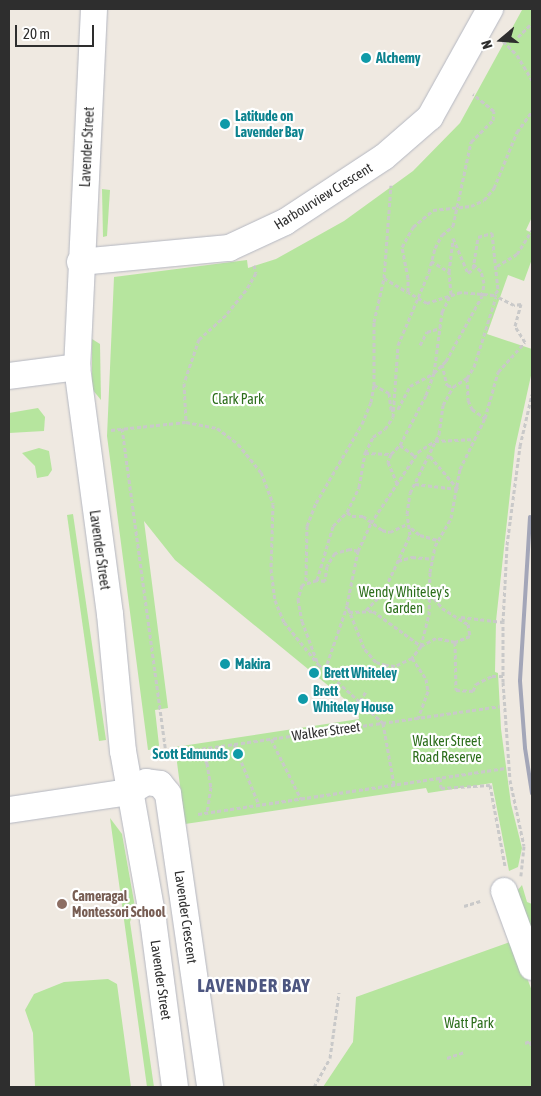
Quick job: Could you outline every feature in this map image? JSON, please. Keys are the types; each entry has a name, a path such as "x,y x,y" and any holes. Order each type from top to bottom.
{"street":[{"name":"Lavender Street","path":"94,9 80,262 77,367 130,792 153,920 175,1087"},
{"name":"Harbourview Crescent","path":"80,262 193,253 228,248 250,240 285,222 370,167 430,117 490,9"},
{"path":"9,376 77,367"},
{"name":"Lavender Crescent","path":"130,792 146,782 160,784 168,794 210,1087"},
{"path":"9,810 130,792"},
{"path":"511,881 532,967"}],"path":[{"path":"518,37 532,23"},
{"path":"502,40 517,55 532,80"},
{"path":"395,410 396,352 442,235 453,226 471,142 487,129 494,111 472,94"},
{"path":"408,292 408,278 402,247 405,238 432,210 456,206 471,206 484,200 494,188 517,132 532,111"},
{"path":"318,664 299,612 299,591 306,581 307,526 316,503 362,424 374,385 374,322 384,278 391,185"},
{"path":"497,266 517,254 532,229"},
{"path":"434,373 442,312 451,294 448,272 451,239 456,241 465,272 471,271 475,243 478,237 488,232 494,236 498,290 474,367 467,378 453,387 443,405 441,428 415,484 408,504 407,524 420,535 438,540"},
{"path":"186,422 184,383 189,362 199,339 226,315 256,273 250,240"},
{"path":"431,261 448,272"},
{"path":"397,483 388,462 400,445 434,373 452,352 454,341 461,336 482,296 484,283 481,271 473,264"},
{"path":"347,605 364,648 376,662 395,666 412,658 421,646 429,615 433,559 438,540 451,518 458,489 460,469 485,418 498,372 525,342 515,326 521,304 495,296 451,294 427,303 418,300 384,278"},
{"path":"420,345 427,332 440,328"},
{"path":"442,363 444,382 453,387"},
{"path":"317,580 333,526 346,512 363,473 365,453 378,432 385,429 395,410 402,404 410,386 434,373"},
{"path":"467,378 468,400 472,410 485,418"},
{"path":"374,385 389,393 391,410 395,410"},
{"path":"511,881 524,846 510,780 503,676 502,622 513,498 520,446 532,394"},
{"path":"103,431 186,422 217,428 238,444 261,472 273,504 271,569 275,600 284,622 318,664 346,687 383,723 394,785"},
{"path":"122,428 166,754"},
{"path":"325,670 347,605 358,551 371,523 397,483 415,456 428,443 476,439"},
{"path":"400,445 415,456"},
{"path":"365,453 392,454"},
{"path":"429,455 458,489"},
{"path":"415,484 458,489"},
{"path":"346,512 352,516 363,516 382,530 390,532 407,524"},
{"path":"366,610 382,593 411,528"},
{"path":"306,581 325,581 327,566 335,553 350,549 358,551"},
{"path":"397,561 412,557 433,559"},
{"path":"421,646 436,638 456,642 470,636 468,624 442,608 430,593"},
{"path":"349,612 366,610 383,617 421,646"},
{"path":"459,617 502,622"},
{"path":"456,642 456,690 473,691 476,684 492,676 503,676"},
{"path":"412,658 426,679 428,691 418,718"},
{"path":"360,701 367,690"},
{"name":"Walker Street","path":"158,755 500,706"},
{"path":"271,739 301,799"},
{"path":"234,744 260,805"},
{"path":"198,749 207,763 211,787 207,813"},
{"path":"172,818 506,768"},
{"path":"440,778 441,788 490,785 511,881"},
{"path":"314,1087 330,1058 338,993"},
{"path":"525,1043 530,1040 532,1048"},
{"path":"447,1058 464,1052"}],"green space":[{"path":"532,9 532,217 526,230 532,233 532,259 524,281 508,275 487,334 532,349 532,371 515,448 496,621 495,672 498,673 501,729 511,804 522,848 518,867 509,871 492,783 428,793 426,788 185,824 175,747 359,719 358,710 175,560 144,521 168,708 155,710 159,745 158,749 148,750 107,436 114,277 247,260 248,268 276,259 344,221 413,171 460,123 522,10"},
{"path":"102,189 110,190 107,236 103,237"},
{"path":"92,339 100,344 101,400 92,389"},
{"path":"38,408 45,417 44,431 9,433 9,413"},
{"path":"39,448 49,451 52,470 48,476 37,478 35,466 22,453"},
{"path":"73,514 106,740 99,741 67,515"},
{"path":"110,818 122,834 135,907 130,922 154,1087 147,1087"},
{"path":"522,885 527,902 532,904 532,949 516,892"},
{"name":"Watt Park","path":"513,941 532,991 532,1087 323,1087 353,1042 356,997"},
{"path":"108,979 117,984 131,1087 35,1087 33,1033 25,1010 34,994 64,982"}],"railway":[{"path":"530,517 520,681 525,748 532,793"}],"place":[{"name":"Alchemy","path":"366,58"},
{"name":"Latitude on Lavender Bay","path":"225,124"},
{"name":"Makira","path":"225,664"},
{"name":"Brett Whiteley","path":"314,673"},
{"name":"Brett Whiteley House","path":"303,699"},
{"name":"Scott Edmunds","path":"238,754"},
{"name":"Cameragal Montessori School","path":"62,904"}],"district":[{"name":"LAVENDER BAY","path":"254,986"}],"park label":[{"name":"Clark Park","path":"238,399"},
{"name":"Wendy Whiteley's Garden","path":"404,600"},
{"name":"Walker Street Road Reserve","path":"447,750"}]}
